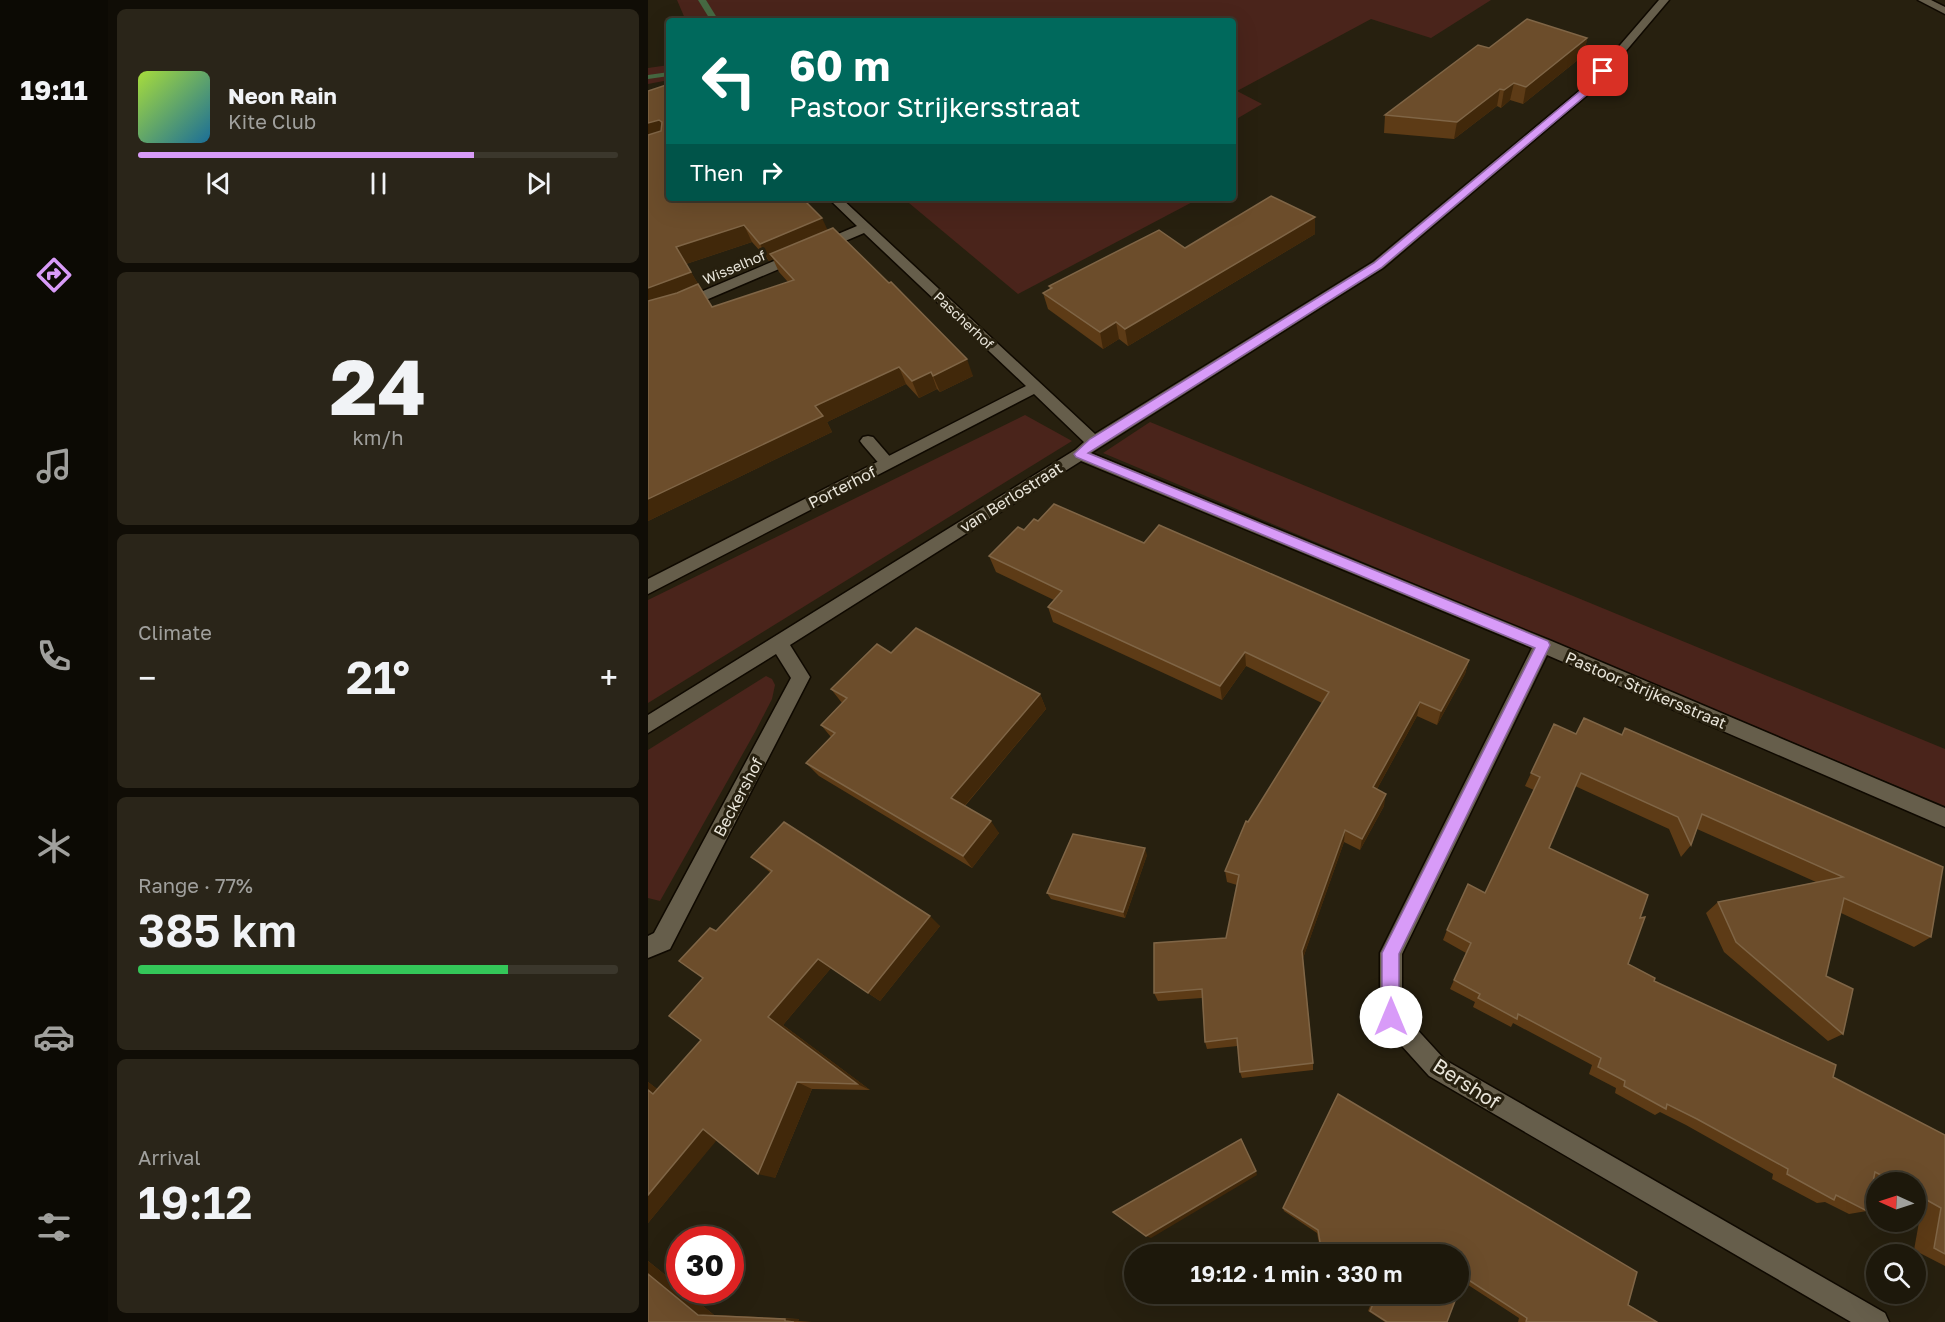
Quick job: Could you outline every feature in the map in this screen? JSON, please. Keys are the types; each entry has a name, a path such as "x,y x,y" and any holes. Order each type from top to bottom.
{"street":[{"name":"van Berlostraat","path":"648,725 1080,454 1094,442 1378,266 1588,89 1664,0"},
{"path":"1923,0 1945,11"},
{"name":"Pascherhof","path":"837,201 1094,442"},
{"name":"Wisselhof","path":"648,315 682,305 864,228"},
{"name":"Porterhof","path":"648,586 1036,387"},
{"path":"868,441 887,463"},
{"name":"Pastoor Strijkersstraat","path":"1080,454 1544,645 1945,818"},
{"name":"Beckershof","path":"648,947 662,941 801,677 778,642"},
{"name":"Bershof","path":"1544,645 1390,953 1391,1017 1437,1068 1876,1322"}],"shaded area":[{"path":"677,0 1491,0 1431,38 1371,19 1237,91 1262,104 1236,119 1236,18 685,18"},
{"path":"666,65 666,81 648,84 648,68"},
{"path":"907,201 1194,201 1018,294"},
{"path":"1025,415 1072,441 648,703 648,600"},
{"path":"1150,422 1945,749 1945,806 1103,453"},
{"path":"766,676 772,679 775,685 772,699 755,732 660,901 648,898 648,750"}],"building":[{"path":"1527,19 1587,38 1526,87 1514,83 1504,90 1500,89 1457,122 1385,115 1478,45 1489,48"},
{"path":"666,85 666,201 805,201 822,218 760,244 744,225 676,247 691,272 648,288 648,135 661,131 662,122 659,120 648,123 648,91"},
{"path":"1271,196 1315,217 1125,329 1116,322 1100,332 1043,293 1052,288 1049,286 1159,230 1185,248"},
{"path":"833,228 889,283 891,282 967,359 933,376 931,372 912,381 899,367 815,406 823,416 648,499 648,301 698,284 712,307 794,280 770,254"},
{"path":"1054,504 1144,543 1159,525 1469,660 1441,711 1420,702 1373,787 1386,794 1362,839 1345,830 1302,951 1313,1063 1240,1072 1237,1038 1205,1042 1202,989 1154,993 1154,943 1226,938 1239,875 1225,871 1246,821 1248,822 1329,692 1245,652 1220,686 1048,607 1062,591 989,556 1018,527 1024,530 1034,519 1038,521"},
{"path":"916,628 1040,694 951,798 991,821 963,856 806,763 835,733 821,725 847,698 831,689 877,644 891,653"},
{"path":"1584,718 1622,735 1625,728 1943,867 1931,937 1844,898 1826,976 1853,989 1843,1034 1736,942 1718,902 1843,877 1702,814 1691,845 1678,817 1581,773 1549,848 1648,895 1640,918 1645,917 1628,964 1655,978 1654,981 1836,1065 1833,1077 1945,1135 1945,1254 1934,1248 1941,1208 1926,1200 1926,1172 1866,1172 1866,1210 1836,1195 1834,1200 1787,1174 1788,1169 1697,1119 1667,1104 1666,1109 1624,1086 1625,1081 1598,1067 1601,1058 1518,1014 1517,1019 1478,998 1480,994 1454,980 1471,943 1447,930 1468,884 1485,893 1540,777 1531,773 1554,724 1576,734"},
{"path":"784,822 930,916 868,993 818,959 768,1017 857,1084 797,1082 758,1174 703,1129 648,1195 648,1090 653,1094 701,1040 669,1016 703,978 679,961 710,928 716,931 772,871 751,857"},
{"path":"1073,834 1145,848 1123,912 1047,893"},
{"path":"1338,1094 1637,1272 1628,1305 1657,1322 1526,1322 1527,1318 1469,1280 1469,1244 1320,1244 1318,1230 1283,1208"},
{"path":"1241,1139 1256,1171 1146,1236 1113,1212"},
{"path":"648,1274 666,1289 666,1304 685,1304 698,1315 785,1319 785,1321 794,1322 648,1322"},
{"path":"1373,1304 1454,1304 1447,1322 1387,1322 1370,1311"}],"waterway":[{"path":"702,0 713,18"},
{"path":"648,77 666,74"}],"route":[{"path":"1391,1017 1390,953 1544,645 1080,454 1094,442 1378,266 1588,89 1603,71"}]}
